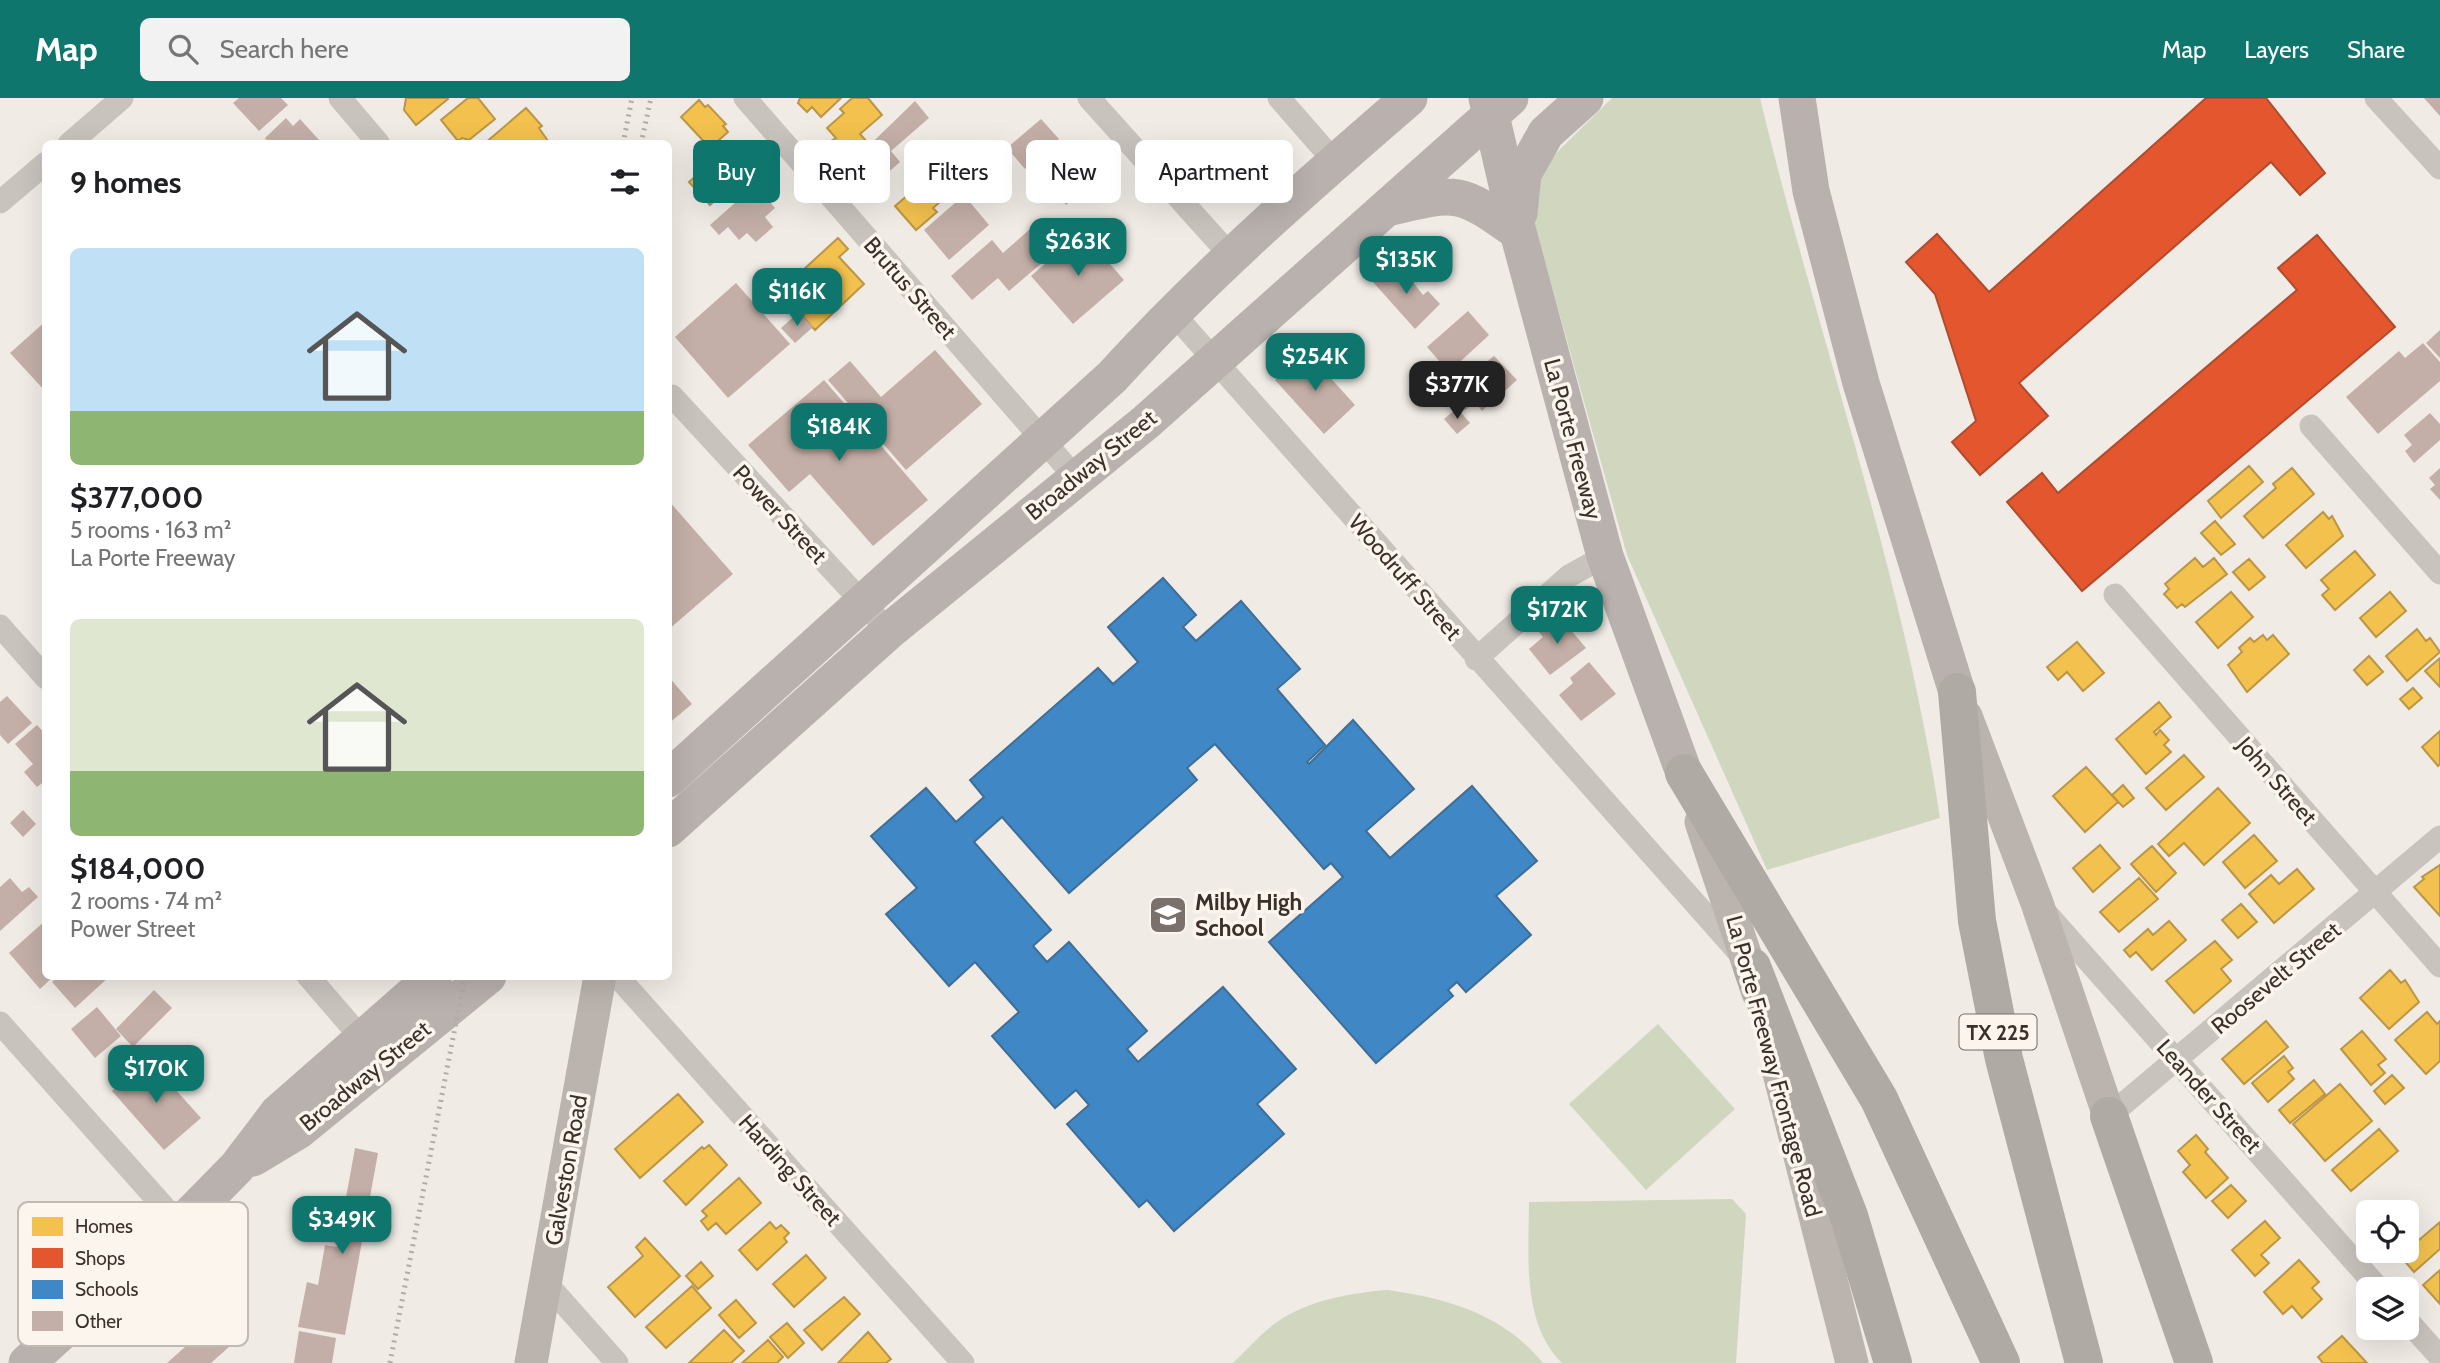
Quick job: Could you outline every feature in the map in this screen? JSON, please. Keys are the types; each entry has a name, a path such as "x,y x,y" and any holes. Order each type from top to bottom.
{"highway":[{"name":"TX 225","path":"1957,692 1977,921 2004,1059 2084,1363"},
{"path":"1684,774 1878,1099 2001,1363"},
{"path":"1752,967 1849,1216 1893,1363"},
{"path":"2109,1116 2194,1363"}],"main road":[{"path":"672,775 861,601 1112,377 1171,311 1409,98"},
{"path":"1518,232 1523,174 1546,133 1586,98"},
{"path":"1783,98 1811,191 1861,383 1957,692 2037,903 2109,1116"},
{"path":"1797,98 1811,191"},
{"name":"La Porte Freeway","path":"1496,104 1518,232 1605,556 1684,774"},
{"name":"Broadway Street","path":"672,825 889,631 1214,362 1496,104"},
{"path":"1383,209 1434,197 1457,197 1474,201 1518,232"},
{"name":"La Porte Freeway Frontage Road","path":"1684,774 1752,967 1845,1358"},
{"name":"Broadway Street","path":"372,1051 431,980"},
{"name":"Broadway Street","path":"203,1202 237,1167 278,1113 482,980"},
{"name":"Galveston Road","path":"531,1363 599,980"},
{"name":"Broadway Street","path":"27,1363 46,1346"}],"street":[{"path":"340,98 376,140"},
{"name":"Brutus Street","path":"745,98 1076,478"},
{"path":"1089,98 1231,256"},
{"path":"1279,98 1335,162"},
{"path":"2376,98 2440,168"},
{"path":"73,140 109,102"},
{"path":"0,202 42,166"},
{"name":"Woodruff Street","path":"1171,311 1476,659 1752,967"},
{"name":"Power Street","path":"672,397 889,631"},
{"path":"2311,426 2440,573"},
{"path":"1476,659 1569,576 1605,556"},
{"name":"John Street","path":"2115,595 2440,966"},
{"path":"0,626 42,673"},
{"name":"Roosevelt Street","path":"2109,1116 2178,1061 2440,836"},
{"name":"Leander Street","path":"2037,903 2369,1277"},
{"path":"311,980 372,1051"},
{"name":"Harding Street","path":"621,980 962,1363"},
{"path":"0,1023 160,1202"},
{"path":"546,1283 618,1363"},
{"path":"2419,1334 2440,1357"}],"green space":[{"path":"1612,98 1760,98 1882,546 1924,726 1940,818 1767,870 1627,555 1530,209 1546,163"},
{"path":"1658,1024 1735,1109 1646,1190 1569,1104"},
{"path":"1732,1199 1746,1214 1736,1363 1562,1363 1549,1347 1534,1308 1530,1287 1529,1202"},
{"path":"1387,1290 1452,1304 1492,1320 1527,1346 1543,1363 1233,1363 1271,1326 1289,1314 1316,1303"}],"building: Homes":[{"path":"406,98 448,99 416,125 404,110"},
{"path":"468,98 478,98 495,119 469,140 457,140 441,120"},
{"path":"800,98 841,98 821,117 812,107 807,112 798,103"},
{"path":"852,98 868,98 882,115 860,134 865,140 833,140 836,138 827,128 844,113 840,109"},
{"path":"699,100 705,107 708,105 726,124 723,126 728,132 719,140 703,140 681,117"},
{"path":"526,108 542,126 539,128 547,140 489,140"},
{"path":"904,198 904,203 939,203 933,208 937,212 916,230 895,206"},
{"path":"838,238 848,249 839,257 864,284 815,330 794,307 801,300 790,282"},
{"path":"2249,466 2263,482 2221,518 2208,501"},
{"path":"2292,468 2314,494 2263,538 2244,516 2276,488 2273,484"},
{"path":"2323,512 2329,519 2332,516 2343,536 2306,568 2286,545"},
{"path":"2215,521 2235,544 2221,555 2201,533"},
{"path":"2355,551 2375,575 2335,610 2322,595 2329,589 2321,580"},
{"path":"2195,558 2203,567 2214,558 2227,574 2185,607 2182,604 2177,608 2164,594 2169,589 2165,584"},
{"path":"2249,559 2265,577 2249,590 2233,572"},
{"path":"2231,592 2253,617 2218,648 2196,622"},
{"path":"2390,592 2406,611 2376,637 2360,618"},
{"path":"2417,629 2426,641 2430,638 2440,652 2407,681 2386,656"},
{"path":"2263,635 2267,640 2273,635 2289,654 2247,692 2228,665 2242,652 2239,648 2250,638 2254,642"},
{"path":"2077,642 2104,673 2083,691 2067,672 2058,680 2047,667"},
{"path":"2369,656 2383,672 2367,685 2354,670"},
{"path":"2440,658 2440,687 2425,671"},
{"path":"2413,688 2422,698 2409,709 2400,699"},
{"path":"2159,702 2171,717 2154,732 2156,735 2160,730 2169,740 2164,745 2171,752 2146,774 2116,739"},
{"path":"2440,731 2440,764 2438,766 2422,747"},
{"path":"2184,755 2204,777 2166,810 2146,788"},
{"path":"2086,767 2118,802 2085,832 2053,796"},
{"path":"2123,785 2134,798 2123,807 2112,795"},
{"path":"2218,788 2250,823 2204,865 2184,843 2169,856 2158,844"},
{"path":"2254,835 2277,861 2245,888 2223,862"},
{"path":"2100,845 2120,868 2093,892 2073,868"},
{"path":"2152,846 2176,873 2156,892 2131,864"},
{"path":"2440,865 2440,916 2414,887 2424,879 2422,877"},
{"path":"2297,869 2314,889 2274,923 2249,894 2271,875 2279,884"},
{"path":"2139,878 2158,899 2119,932 2100,912"},
{"path":"2241,904 2257,922 2238,938 2222,920"},
{"path":"2169,921 2186,940 2152,970 2136,952 2130,957 2124,950 2148,929 2153,935"},
{"path":"2215,941 2232,960 2221,969 2231,981 2194,1013 2166,981"},
{"path":"2390,970 2401,983 2405,980 2419,1002 2389,1029 2360,998"},
{"path":"2427,1012 2437,1024 2440,1021 2440,1061 2426,1074 2395,1040"},
{"path":"2266,1021 2288,1047 2244,1084 2222,1059"},
{"path":"2362,1031 2386,1059 2378,1065 2385,1073 2371,1085 2341,1049"},
{"path":"2284,1056 2293,1068 2288,1072 2294,1079 2268,1102 2252,1083"},
{"path":"2392,1075 2404,1088 2385,1104 2374,1091"},
{"path":"2314,1080 2325,1094 2290,1123 2279,1110"},
{"path":"2340,1084 2372,1121 2325,1161 2293,1124"},
{"path":"678,1094 703,1122 640,1178 615,1149"},
{"path":"2379,1129 2398,1151 2351,1191 2332,1170"},
{"path":"2196,1135 2208,1149 2205,1152 2228,1178 2206,1198 2183,1172 2190,1165 2178,1151"},
{"path":"709,1145 727,1165 686,1205 664,1181 702,1147 704,1149"},
{"path":"739,1178 761,1203 726,1234 716,1223 708,1230 701,1221 707,1216 702,1211"},
{"path":"2231,1185 2246,1201 2228,1218 2212,1201"},
{"path":"2265,1221 2280,1238 2261,1255 2269,1263 2255,1276 2232,1250"},
{"path":"770,1222 776,1229 781,1225 789,1233 784,1238 787,1242 757,1270 739,1250"},
{"path":"2440,1222 2440,1249 2414,1272 2406,1263 2419,1263 2419,1240"},
{"path":"645,1238 680,1276 635,1317 608,1287 643,1256 636,1247"},
{"path":"806,1255 826,1278 794,1307 773,1284"},
{"path":"2299,1260 2319,1282 2312,1288 2322,1299 2302,1318 2292,1306 2283,1314 2264,1292"},
{"path":"701,1262 713,1276 698,1289 686,1276"},
{"path":"2440,1270 2440,1304 2423,1285"},
{"path":"692,1286 711,1308 666,1348 646,1327"},
{"path":"844,1297 860,1314 822,1350 804,1330"},
{"path":"736,1300 756,1323 739,1338 719,1315"},
{"path":"787,1323 804,1343 788,1358 770,1337"},
{"path":"724,1330 744,1351 731,1363 689,1363"},
{"path":"868,1332 891,1359 886,1363 838,1363"},
{"path":"2342,1336 2367,1363 2323,1363 2318,1357"},
{"path":"768,1340 783,1357 777,1363 742,1363"}],"building: Shops":[{"path":"2206,98 2266,98 2325,173 2300,195 2271,162 2019,383 2048,416 1980,475 1952,442 1976,421 1935,294 1906,262 1937,234 1989,292"},
{"path":"2317,235 2395,327 2082,591 2007,502 2042,473 2058,493 2297,290 2278,268"}],"building: Schools":[{"path":"1163,578 1196,615 1183,627 1196,641 1241,601 1300,669 1277,689 1325,745 1307,762 1309,764 1353,720 1414,789 1366,831 1390,858 1472,786 1537,861 1496,896 1531,935 1466,992 1457,982 1448,990 1453,996 1376,1063 1269,942 1343,877 1331,863 1324,869 1215,744 1187,768 1197,780 1069,893 1002,817 974,842 1051,930 1033,946 1047,962 1069,942 1147,1031 1127,1049 1138,1062 1223,987 1296,1069 1257,1104 1284,1134 1174,1231 1147,1200 1139,1207 1067,1124 1089,1105 1076,1090 1055,1108 992,1036 1019,1012 975,962 949,986 886,914 917,888 871,836 926,788 956,822 984,797 970,780 1098,668 1113,684 1138,662 1108,627"}],"building: Other":[{"path":"239,98 281,98 288,105 259,131 233,103"},
{"path":"2424,98 2440,98 2440,116"},
{"path":"915,101 929,118 891,151 900,162 890,171 890,140 875,140"},
{"path":"286,118 293,126 300,119 319,140 267,140 265,138"},
{"path":"1041,119 1059,139 1026,140 1025,169 1012,154 1012,144"},
{"path":"735,203 771,203 775,208 765,217 773,227 756,242 747,233 739,240 728,227 719,235 710,225"},
{"path":"955,203 971,203 989,225 949,260 924,230"},
{"path":"1030,229 1051,255 1009,291 998,278 972,300 951,276 992,240 1003,253"},
{"path":"1082,232 1124,280 1073,324 1031,276"},
{"path":"1397,262 1423,295 1428,291 1440,304 1415,329 1373,282"},
{"path":"736,283 790,344 728,398 675,337"},
{"path":"1468,311 1489,335 1449,372 1427,347"},
{"path":"799,312 813,327 795,343 781,328"},
{"path":"42,325 42,388 10,353"},
{"path":"2440,330 2440,358 2426,343"},
{"path":"2423,343 2440,362 2440,381 2378,434 2346,397 2399,351 2405,358"},
{"path":"935,350 982,404 906,470 828,380 850,361 881,397"},
{"path":"1306,351 1355,405 1324,434 1275,380"},
{"path":"1494,356 1517,380 1482,411 1475,402 1465,410 1454,398 1462,387 1459,384"},
{"path":"824,380 928,500 873,546 810,474 789,492 748,445"},
{"path":"1457,408 1470,423 1457,434 1444,419"},
{"path":"2430,413 2440,424 2440,440 2414,463 2405,451 2412,445 2404,435"},
{"path":"2440,468 2440,500 2430,489 2435,485 2429,478"},
{"path":"672,505 733,574 672,627"},
{"path":"1559,616 1586,648 1550,675 1529,649 1543,637 1539,632"},
{"path":"1589,662 1616,694 1581,721 1559,695 1573,683 1570,678"},
{"path":"672,681 692,704 672,721"},
{"path":"7,696 32,723 8,744 0,735 0,702"},
{"path":"37,725 42,731 42,783 37,787 24,772 33,764 15,744"},
{"path":"23,810 36,824 23,837 10,823"},
{"path":"10,878 22,892 29,887 38,897 0,931 0,887"},
{"path":"42,924 42,980 50,980 40,989 9,953"},
{"path":"54,980 106,980 75,1008 52,982"},
{"path":"154,990 172,1008 133,1047 116,1029"},
{"path":"97,1007 121,1036 95,1058 71,1029"},
{"path":"148,1059 201,1118 164,1150 112,1091"},
{"path":"355,1148 378,1153 345,1335 298,1327 307,1282 318,1285 325,1245 337,1247"},
{"path":"299,1331 336,1338 332,1363 294,1363"},
{"path":"186,1346 230,1346 211,1363 167,1363"}],"railway":[{"path":"624,140 632,98"},
{"path":"642,140 651,98"},
{"path":"390,1363 464,980"}],"place":[{"name":"Milby High School","path":"1168,915"}]}
